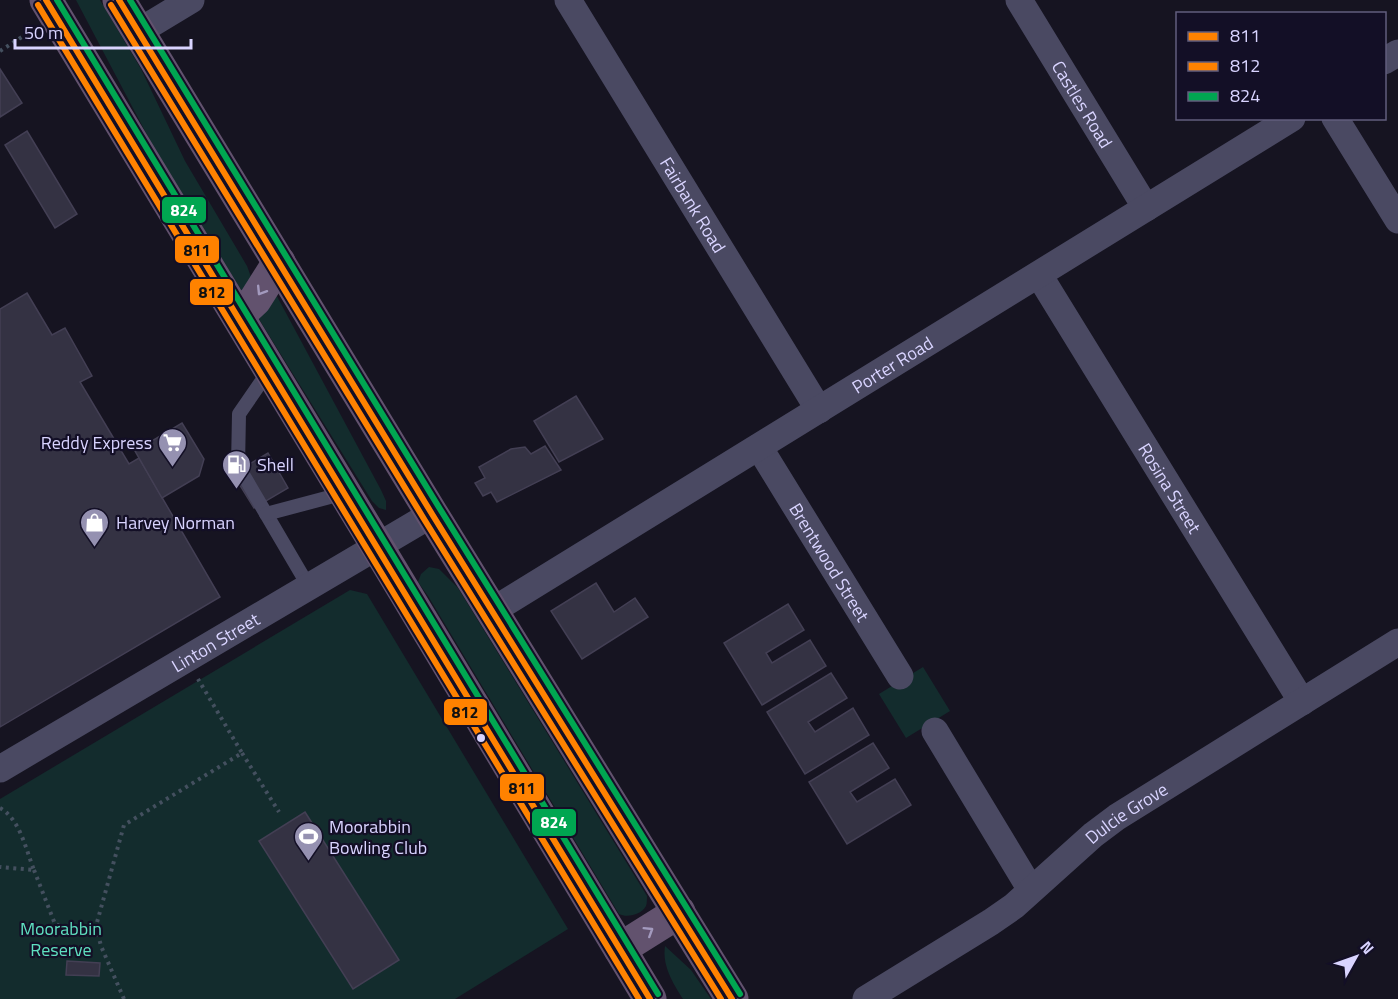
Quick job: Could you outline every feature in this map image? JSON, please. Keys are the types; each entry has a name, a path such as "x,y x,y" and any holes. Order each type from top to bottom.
{"highway":[{"path":"46,0 650,999"},
{"path":"119,0 432,514 732,999"},
{"path":"238,316 255,300 279,262"},
{"path":"620,949 679,912"}],"street":[{"path":"138,32 190,0"},
{"name":"Fairbank Road","path":"568,0 819,410"},
{"name":"Castles Road","path":"1019,0 1146,208"},
{"name":"Porter Road","path":"492,611 1289,120"},
{"path":"1336,120 1398,219"},
{"name":"Rosina Street","path":"1040,275 1302,702"},
{"name":"Brentwood Street","path":"759,447 900,676"},
{"name":"Linton Street","path":"0,769 432,514"},
{"name":"Dulcie Grove","path":"866,999 1014,906 1105,826 1398,642"},
{"path":"935,731 1031,890"}],"lane":[{"path":"270,369 239,414 238,466 309,586"},
{"path":"266,514 345,493"}],"path":[{"path":"0,51 28,33"},
{"path":"198,679 279,813"},
{"path":"124,999 101,946 96,926 124,825 242,753"},
{"path":"0,808 15,821 55,924 72,929 97,930"},
{"path":"0,867 34,870"}],"green space":[{"path":"76,0 100,0 141,69 185,161 247,266 251,277 246,298 154,148"},
{"path":"272,287 381,490 386,501 386,510 379,508 372,501 257,316"},
{"path":"429,567 439,569 458,588 647,896 646,906 641,912 630,916 619,914 418,582 421,574"},
{"name":"Moorabbin Bowling Club","path":"350,590 367,594 568,929 455,999 0,999 0,799"},
{"path":"923,667 950,711 906,738 879,694"},
{"path":"665,946 691,970 711,999 683,999 667,967"}],"building":[{"path":"0,69 22,103 0,117"},
{"path":"27,131 77,214 55,228 5,145"},
{"name":"Harvey Norman","path":"27,293 52,335 65,328 92,376 80,382 129,464 139,458 220,597 0,727 0,309"},
{"path":"576,396 603,439 559,462 534,421"},
{"name":"Reddy Express","path":"182,423 204,459 199,476 162,498 135,451"},
{"path":"545,446 561,470 497,502 491,492 483,496 475,483 485,478 479,467 511,449 525,447 531,454"},
{"path":"268,453 288,488 254,508 233,474"},
{"path":"596,583 614,612 635,598 648,617 582,659 551,611"},
{"path":"788,604 804,630 766,653 772,663 810,640 826,666 762,705 724,643"},
{"path":"831,673 847,698 808,722 815,732 853,708 869,735 805,774 767,712"},
{"path":"873,743 889,768 850,792 857,802 895,779 911,805 847,844 809,782"},
{"path":"305,812 399,960 353,989 259,841"},
{"path":"67,961 100,963 99,976 66,975"}],"transit line":[{"name":"811","path":"46,0 650,999"},
{"name":"824","path":"57,0 658,994"},
{"name":"811","path":"119,0 432,514 732,999"},
{"name":"824","path":"130,0 440,509 740,994"},
{"name":"812","path":"38,5 639,999"},
{"name":"812","path":"111,5 424,519 721,999"}],"place":[{"name":"Reddy Express","path":"173,468"},
{"name":"Shell","path":"236,490"},
{"name":"Harvey Norman","path":"95,548"},
{"name":"Moorabbin Bowling Club","path":"308,862"}],"park label":[{"name":"Moorabbin Reserve","path":"61,938"}]}
